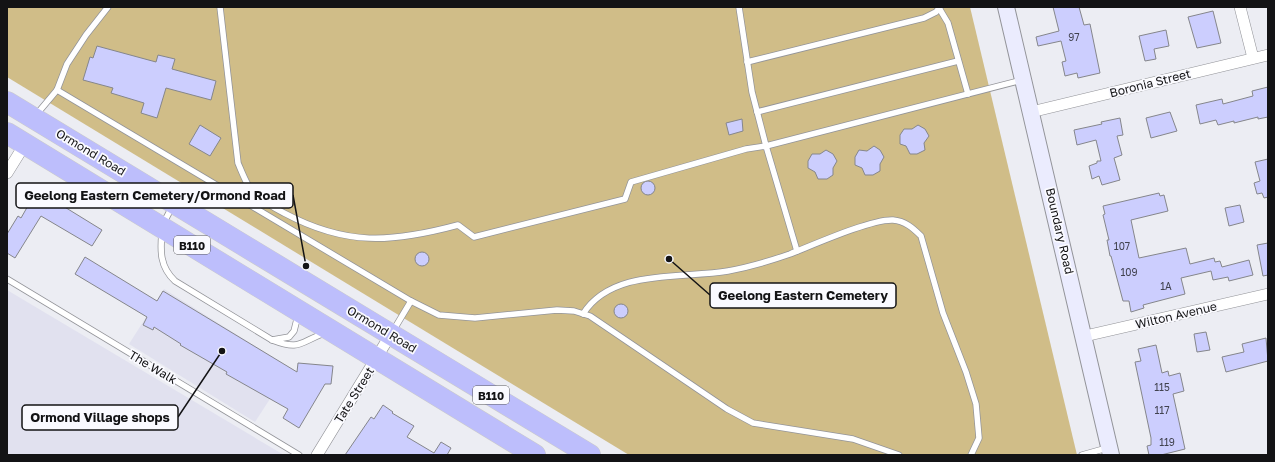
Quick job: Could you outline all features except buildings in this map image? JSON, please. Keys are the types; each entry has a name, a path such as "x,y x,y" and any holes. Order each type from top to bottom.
{"highway":[{"name":"Ormond Road","path":"7,102 590,455"},
{"name":"B110","path":"7,133 535,455"}],"main road":[{"name":"Boundary Road","path":"1006,7 1111,451"}],"street":[{"path":"1240,7 1253,58"},
{"name":"Boronia Street","path":"1031,112 1268,54"},
{"path":"7,173 25,144"},
{"name":"Wilton Avenue","path":"1085,336 1268,294"},
{"name":"Tate Street","path":"317,455 391,334"}],"lane":[{"path":"34,118 57,90 67,64 86,35 108,7"},
{"path":"220,7 238,163 248,186 257,195 276,209 324,231 353,238 399,238 415,236 458,225 474,237 625,198 631,182 746,149 766,146 1023,80"},
{"path":"739,7 747,62 766,146 797,252"},
{"path":"939,7 948,24 968,94"},
{"path":"747,62 924,18 936,12 939,7"},
{"path":"758,112 958,61"},
{"path":"57,90 411,301 439,315 475,318 557,310 574,311 596,320 727,409 753,423 853,439 899,455"},
{"path":"174,203 162,227 160,250 162,262 168,274 175,281 272,340 289,347 299,345 332,330"},
{"path":"583,314 590,303 601,294 634,281 728,271 766,263 880,222 893,220 903,223 912,227 921,236 943,312 966,372 976,404 979,438 971,455"},
{"name":"The Walk","path":"7,279 299,455"},
{"path":"391,334 411,301"},
{"path":"272,340 288,337 294,330 299,310"},
{"path":"1082,455 1111,451"}],"shaded area":[{"path":"7,7 970,7 1077,455 629,455 7,77"},
{"path":"164,289 290,368 255,422 129,344"},
{"path":"7,290 284,455 7,455"}],"place":[{"name":"Geelong Eastern Cemetery","path":"669,259"},
{"name":"Geelong Eastern Cemetery/Ormond Road","path":"306,266"},
{"name":"Ormond Village shops","path":"222,351"}]}
